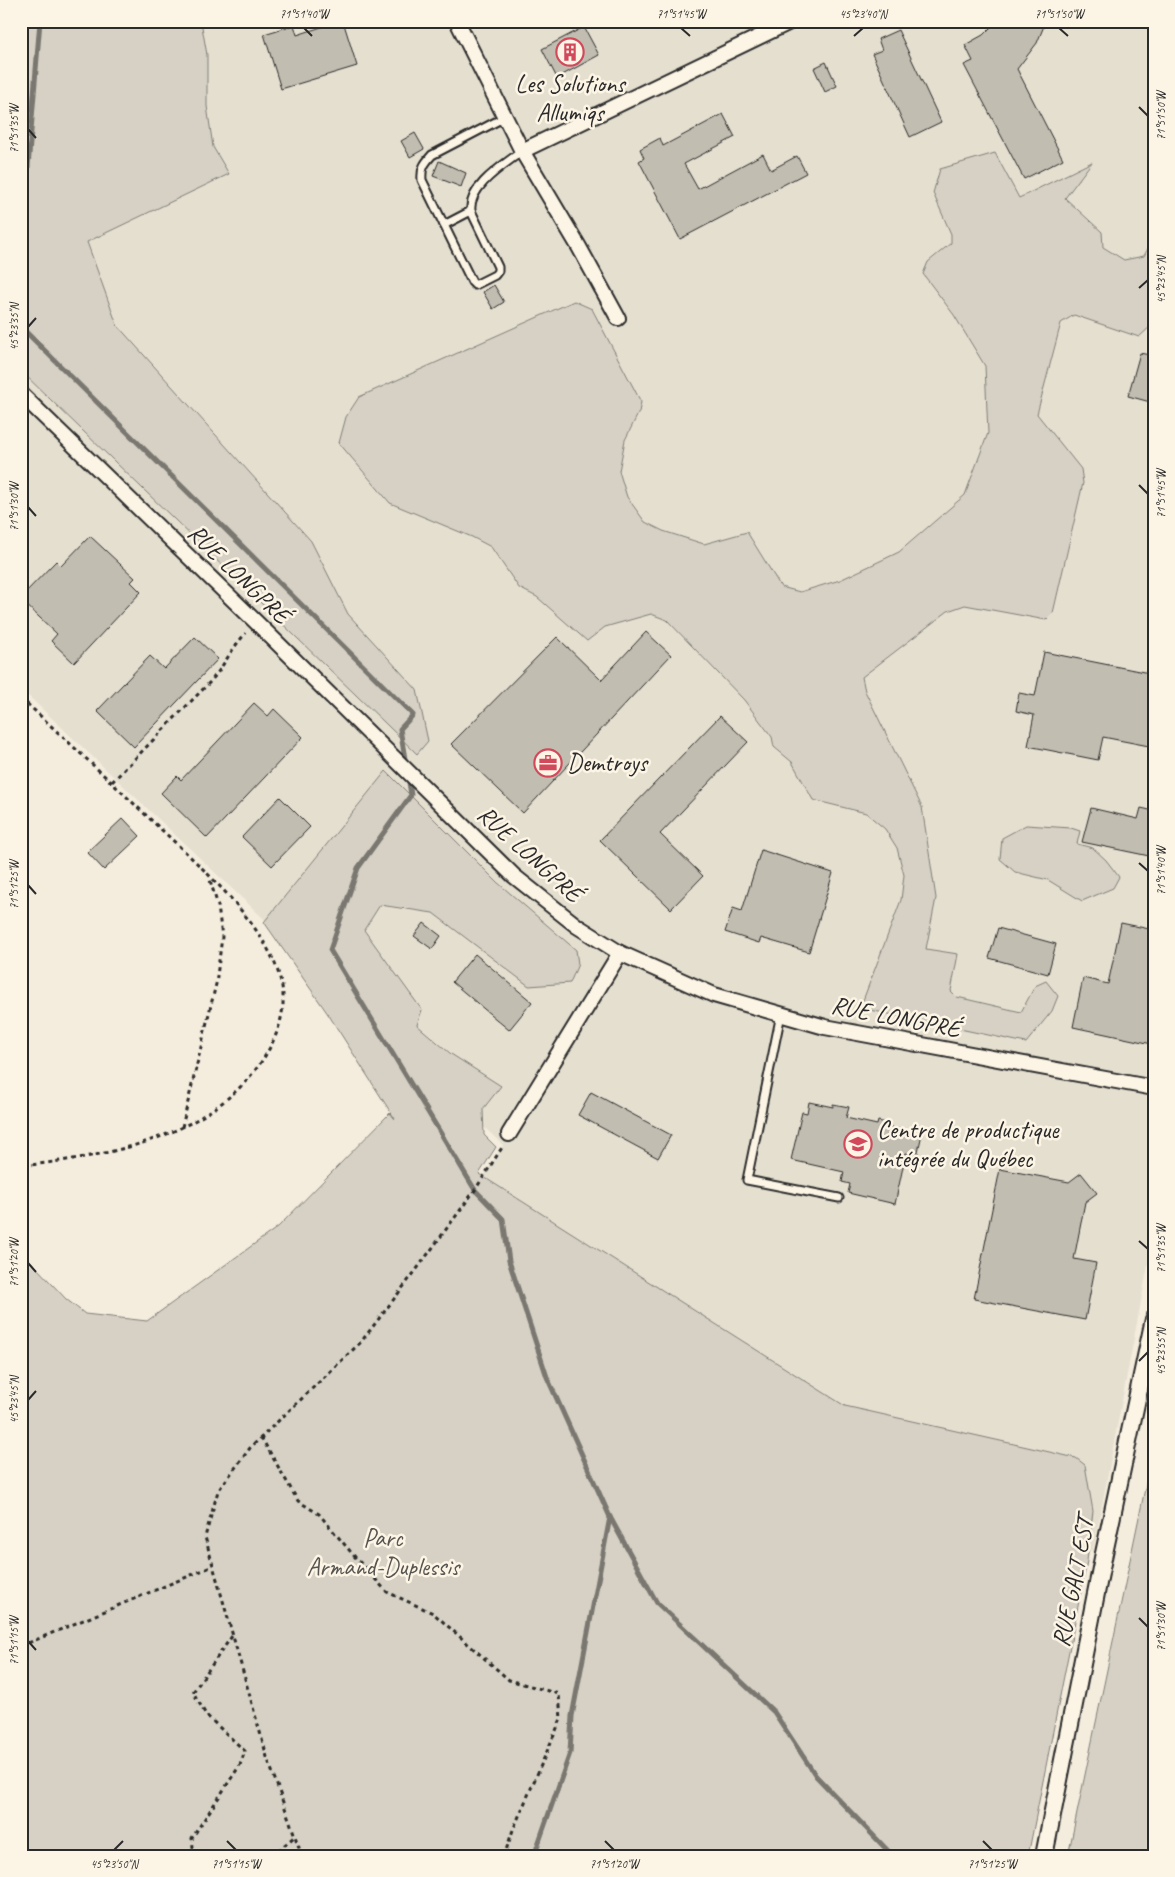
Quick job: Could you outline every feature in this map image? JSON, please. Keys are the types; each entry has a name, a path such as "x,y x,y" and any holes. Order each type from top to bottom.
{"street":[{"path":"457,21 522,151 580,247 618,318"},
{"path":"522,151 792,21"},
{"name":"RUE LONGPRÉ","path":"21,394 514,876 576,926 620,953 714,995 825,1027 1154,1088"},
{"path":"509,1134 620,953"},
{"name":"RUE GALT EST","path":"1044,1856 1101,1568 1154,1320"}],"lane":[{"path":"505,117 432,155 421,171 422,180 475,285 495,275 498,272 498,267 471,211 471,205 480,184 522,151"},
{"path":"444,225 471,211"},
{"path":"781,1014 747,1180 839,1198"}],"path":[{"path":"112,782 210,682 218,673 232,648 256,622"},
{"path":"21,698 208,874 251,923 265,942 282,983 283,1009 273,1042 260,1067 231,1097 182,1128 133,1147 70,1161 21,1166"},
{"path":"182,1128 216,984 222,937 218,906 208,874"},
{"path":"302,1856 267,1757 205,1537 218,1491 250,1448 361,1342 475,1190 509,1134"},
{"path":"261,1437 298,1501 318,1514 388,1592 433,1613 509,1680 559,1694 561,1719 513,1830 504,1856"},
{"path":"21,1646 214,1566"},
{"path":"194,1856 192,1838 240,1765 245,1751 206,1715 193,1692 233,1636"},
{"path":"272,1856 295,1836"}],"shaded area":[{"path":"21,21 1154,21 1154,1234 1093,1552 475,1190 503,1145 21,689"}],"green space":[{"path":"21,21 201,21 207,55 207,106 213,147 229,174 87,242 117,325 311,541 348,614 417,690 428,741 417,754 21,371"},
{"path":"995,153 1019,198 1092,162 1065,198 1102,232 1103,247 1124,260 1144,256 1154,237 1154,317 1151,326 1139,337 1074,315 1061,323 1037,414 1081,469 1083,483 1053,613 1046,620 965,605 948,611 862,677 865,691 922,807 936,898 926,949 958,954 951,991 957,997 1021,1012 1035,986 1046,981 1058,996 1052,1011 1026,1043 865,1009 862,1003 901,900 904,875 897,848 885,829 866,813 813,800 792,762 774,747 772,737 744,700 667,620 651,614 605,627 587,641 537,597 519,588 491,547 472,537 390,503 339,443 346,417 359,397 574,301 592,309 641,402 639,412 625,440 619,471 627,497 645,522 663,531 704,544 747,532 781,587 800,592 840,580 899,552 965,495 988,433 985,366 954,315 923,274 928,262 951,243 951,234 933,193 940,169"},
{"name":"Parc Armand-Duplessis","path":"386,771 497,882 576,950 578,964 570,983 529,986 433,913 380,905 364,930 422,1010 417,1025 451,1054 501,1086 483,1109 484,1135 496,1147 479,1174 845,1406 1076,1458 1085,1465 1093,1511 1087,1561 1028,1856 21,1856 21,1251 66,1299 85,1314 147,1321 278,1227 390,1113 395,1119 328,1014 264,922"},
{"path":"1026,825 1071,828 1080,831 1077,844 1093,848 1106,860 1119,877 1113,888 1082,901 1048,880 1015,872 1000,859 1002,838"},
{"path":"1154,1445 1154,1856 1068,1856 1147,1479"}],"building":[{"path":"343,21 357,66 281,89 264,34 294,25 297,35"},
{"path":"997,21 1046,21 1037,43 1017,69 1063,159 1024,179 964,65 973,61 965,45 983,35"},
{"name":"Les Solutions Allumiqs","path":"584,27 599,55 557,78 542,49"},
{"path":"898,30 941,122 910,137 872,54 882,50 878,39"},
{"path":"826,62 837,86 825,92 814,68"},
{"path":"723,114 735,137 684,164 698,189 763,154 771,170 797,156 806,173 680,239 639,161 644,158 640,149 660,138 663,146"},
{"path":"415,133 424,149 410,157 401,141"},
{"path":"439,161 466,173 461,187 433,176"},
{"path":"494,285 504,302 493,309 483,292"},
{"path":"1140,353 1154,356 1154,403 1128,396"},
{"path":"90,536 135,578 131,582 141,592 74,663 51,641 57,634 21,600 21,597 56,561 61,566"},
{"path":"646,632 671,655 523,813 451,744 557,637 601,680"},
{"path":"195,637 218,659 134,747 97,711 150,656 164,669"},
{"path":"1044,652 1154,674 1154,747 1103,737 1098,760 1028,746 1034,715 1016,711 1019,693 1035,696"},
{"path":"254,703 268,716 274,709 303,737 207,838 161,793 177,776 181,780"},
{"path":"720,716 748,742 660,834 703,876 671,909 600,840"},
{"path":"280,797 310,827 272,866 242,837"},
{"path":"1091,808 1138,819 1141,808 1154,811 1154,857 1082,842"},
{"path":"123,818 140,836 104,870 87,852"},
{"path":"761,850 833,873 809,952 761,938 759,943 725,932 733,908 742,911"},
{"path":"424,923 441,936 432,949 414,936"},
{"path":"1121,923 1154,930 1154,1034 1152,1044 1073,1027 1083,978 1108,984"},
{"path":"998,928 1056,944 1048,974 989,958"},
{"path":"475,954 532,1002 509,1030 452,982"},
{"path":"591,1092 671,1135 658,1158 578,1115"},
{"name":"Centre de productique intégrée du Québec","path":"809,1102 833,1107 833,1104 849,1107 846,1118 877,1125 878,1121 890,1124 890,1127 922,1134 917,1156 906,1153 895,1204 848,1193 850,1184 842,1182 844,1172 791,1160 802,1112 807,1113"},
{"path":"1000,1169 1069,1182 1081,1173 1097,1193 1085,1202 1074,1259 1096,1263 1085,1320 974,1299"}],"waterway":[{"path":"21,252 40,21"},
{"path":"21,326 413,715 400,729 406,765"},
{"path":"408,776 411,795 358,868 330,950 475,1190 503,1219 509,1261 547,1377 610,1517 657,1603 774,1712 816,1776 893,1856"},
{"path":"534,1856 570,1753 572,1716 610,1517"}],"place":[{"name":"Les Solutions Allumiqs","path":"570,52"},
{"name":"Demtroys","path":"548,763"},
{"name":"Centre de productique intégrée du Québec","path":"858,1144"}]}
